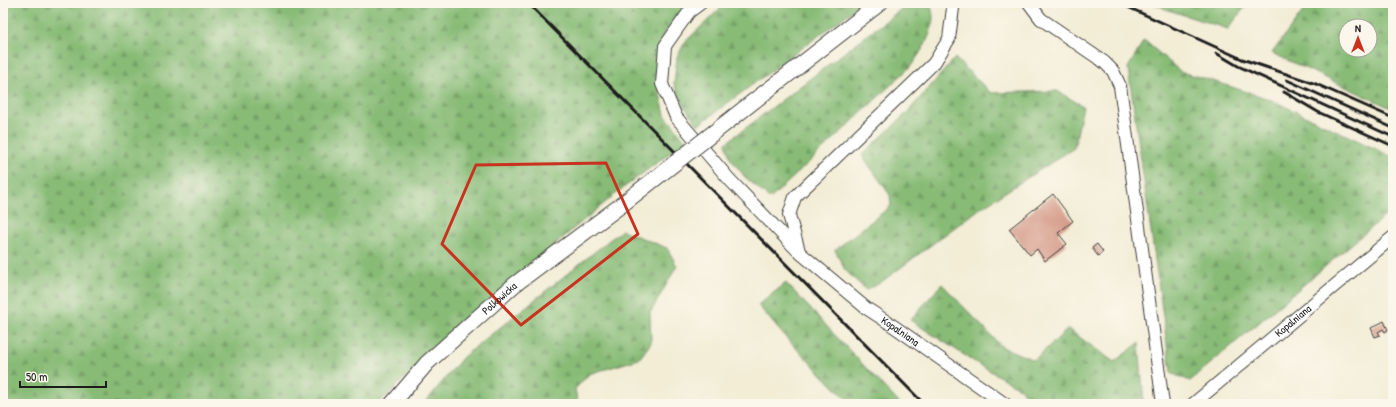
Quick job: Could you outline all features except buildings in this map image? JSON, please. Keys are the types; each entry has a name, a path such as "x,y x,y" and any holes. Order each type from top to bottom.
{"main road":[{"name":"Polkowicka","path":"392,404 427,363 514,285 620,206 880,3"}],"street":[{"name":"Kopalniana","path":"702,3 689,12 665,46 662,84 676,117 729,179 799,252 866,308 1005,404"},
{"path":"799,252 789,215 795,197 934,63 948,39 953,8 951,3"},
{"path":"1029,3 1041,20 1104,62 1113,71 1120,86 1163,404"},
{"name":"Kopalniana","path":"1193,404 1393,237"}],"highlighted area":[{"path":"606,163 638,234 521,325 442,244 476,165"}],"green space":[{"path":"3,3 687,3 662,37 659,90 665,115 686,141 619,191 542,255 448,336 378,404 3,404"},
{"path":"726,3 863,3 698,125 685,107 674,84 677,57 685,42"},
{"path":"909,3 929,3 932,11 932,27 921,52 911,66 770,199 745,177 730,158 726,143"},
{"path":"1154,3 1248,3 1228,29 1165,9"},
{"path":"1309,3 1393,3 1393,109 1272,53"},
{"path":"1144,40 1181,72 1269,99 1393,157 1393,209 1190,381 1171,373 1128,68"},
{"path":"955,58 991,93 1057,91 1083,106 1074,148 982,207 880,283 866,290 845,270 835,250 891,206 890,195 862,155 907,113"},
{"path":"622,230 667,248 677,266 650,313 651,343 639,359 589,374 575,389 578,404 424,404 463,357"},
{"path":"786,283 900,404 851,404 786,338 758,305"},
{"path":"942,284 1002,347 1034,360 1068,329 1114,362 1139,343 1144,404 1037,404 1019,388 910,320"}],"railway":[{"path":"528,3 924,404"},
{"path":"1119,3 1242,59 1316,84 1393,118"},
{"path":"1216,53 1238,66 1393,137"},
{"path":"1287,80 1393,128"},
{"path":"1284,92 1318,112 1393,146"}]}
